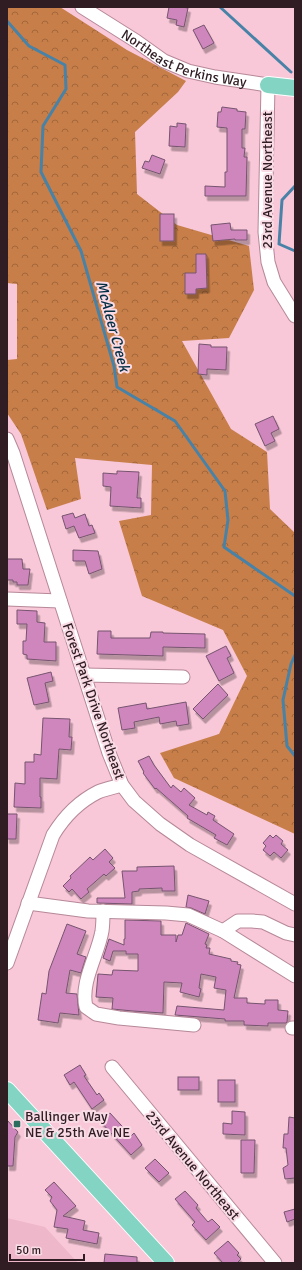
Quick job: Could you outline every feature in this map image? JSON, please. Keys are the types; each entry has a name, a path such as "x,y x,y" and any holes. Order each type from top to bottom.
{"main road":[{"name":"Northeast Perkins Way","path":"268,85 295,88"},
{"path":"7,1090 166,1263"}],"street":[{"name":"Northeast Perkins Way","path":"82,7 164,60 188,71 215,77 268,85"},
{"name":"23rd Avenue Northeast","path":"268,85 265,232 268,262 274,282 295,316"},
{"name":"Forest Park Drive Northeast","path":"7,439 13,453 109,753 122,785 134,801 160,824 190,845 295,904"},
{"path":"7,599 60,601"},
{"path":"84,675 184,677"},
{"path":"7,963 53,835 63,819 77,805 98,792 122,785"},
{"path":"28,903 88,911 188,915 223,931 295,976"},
{"path":"103,911 102,930 90,966 84,999 86,1008 96,1014 119,1018 194,1025"},
{"path":"223,931 238,921 252,921 263,922 286,933 295,935"},
{"name":"23rd Avenue Northeast","path":"112,1067 275,1263"}],"shaded area":[{"path":"7,1218 45,1227 78,1263 7,1263"}],"green space":[{"path":"7,7 60,7 127,50 186,81 178,92 135,132 137,194 177,225 249,246 254,290 229,338 182,341 231,429 267,452 270,509 295,533 295,834 174,778 160,753 219,734 247,676 223,630 142,596 119,521 151,515 152,465 75,458 81,499 47,510 21,434 7,413 7,360 17,359 17,284 7,283"}],"building":[{"path":"169,7 188,8 184,27 176,25 177,20 167,18"},
{"path":"204,25 214,43 203,49 193,30"},
{"path":"222,107 246,112 245,129 242,129 242,148 245,148 244,157 247,157 246,196 205,196 205,186 225,187 225,172 227,172 227,128 217,127 218,112 221,112"},
{"path":"177,123 186,124 185,147 169,146 170,126 177,127"},
{"path":"152,155 165,160 160,174 142,168 145,161 149,162"},
{"path":"160,214 174,214 174,241 160,241"},
{"path":"230,223 231,230 247,230 247,240 235,239 213,241 211,225"},
{"path":"196,254 206,254 207,288 196,289 196,294 185,294 185,273 196,273"},
{"path":"199,344 211,345 211,347 227,347 226,370 207,369 207,375 198,374"},
{"path":"273,416 279,429 271,433 275,441 265,446 255,424"},
{"path":"117,471 139,472 137,498 141,498 141,508 110,506 111,487 103,486 103,473 117,474"},
{"path":"73,513 75,518 85,514 89,526 92,525 95,533 79,538 74,526 66,529 62,516"},
{"path":"73,550 98,551 102,569 89,574 85,561 73,561"},
{"path":"7,559 22,559 23,569 30,569 28,585 17,585 17,582 13,582 13,580 7,580"},
{"path":"17,610 37,611 37,622 45,623 44,642 56,642 56,661 27,659 27,655 23,654 23,641 26,641 27,624 17,624"},
{"path":"98,631 111,631 111,638 150,638 151,632 205,634 205,648 163,647 163,656 97,654"},
{"path":"226,646 231,656 227,658 234,673 219,681 206,656"},
{"path":"51,672 53,681 45,683 49,702 34,705 27,678"},
{"path":"218,684 228,695 203,719 193,709"},
{"path":"186,702 189,724 177,726 176,721 160,724 159,717 134,722 135,728 122,730 118,708 146,703 147,709"},
{"path":"43,718 70,719 69,737 72,737 71,750 59,749 57,779 40,778 41,808 14,807 15,783 25,784 25,762 34,762 34,754 41,755"},
{"path":"149,756 171,788 173,785 181,792 184,788 195,798 189,805 207,815 208,812 215,816 213,820 234,834 227,845 214,838 216,835 187,818 188,816 156,788 155,789 143,773 144,772 138,761"},
{"path":"7,814 17,814 16,839 7,839"},
{"path":"270,835 273,838 276,835 283,841 281,844 288,850 281,858 274,852 270,856 263,850 266,846 263,843"},
{"path":"105,849 113,858 109,862 115,868 106,876 104,874 87,889 89,892 81,899 72,889 69,892 63,886 71,878 70,876 90,857 93,860"},
{"path":"174,866 175,891 162,891 162,888 139,889 139,891 132,892 132,904 97,903 97,898 125,898 122,871 137,871 137,867"},
{"path":"188,895 209,901 205,914 186,907"},
{"path":"125,920 161,921 161,935 176,935 176,942 178,935 182,935 186,923 209,934 205,944 207,945 206,948 210,948 209,954 231,959 231,961 238,962 237,964 241,965 234,998 247,998 247,1003 265,1004 265,1000 278,1000 278,1010 288,1011 287,1022 268,1023 268,1026 244,1025 244,1021 225,1021 225,1019 175,1015 177,1006 224,1010 226,990 214,988 216,977 201,974 199,988 201,989 199,997 180,992 182,983 164,982 163,1013 112,1009 113,998 96,997 98,974 112,975 113,970 138,971 138,954 126,954 126,951 113,951 110,961 103,958 109,939 124,945"},
{"path":"67,924 86,931 77,954 86,957 81,973 70,970 66,993 77,994 79,1015 60,1013 58,1023 38,1020 42,993 46,994 49,971"},
{"path":"80,1065 86,1075 84,1076 97,1095 99,1093 104,1100 92,1109 74,1082 70,1085 64,1075"},
{"path":"178,1077 199,1077 199,1090 178,1090"},
{"path":"218,1080 235,1080 235,1102 218,1102"},
{"path":"232,1111 245,1112 245,1135 223,1134 223,1123 232,1124"},
{"path":"110,1113 131,1136 134,1133 142,1145 131,1155 100,1121"},
{"path":"289,1117 295,1118 295,1178 285,1179 283,1168 288,1165 286,1148 283,1148 284,1134 288,1134"},
{"path":"7,1120 18,1132 15,1137 13,1166 7,1166"},
{"path":"241,1140 255,1140 254,1173 241,1173"},
{"path":"155,1159 169,1173 159,1182 145,1168"},
{"path":"54,1182 76,1206 63,1216 85,1221 83,1230 99,1233 97,1244 66,1238 68,1229 54,1227 57,1210 50,1201 52,1197 45,1190"},
{"path":"185,1191 198,1205 196,1208 208,1222 212,1219 220,1227 206,1240 192,1225 195,1222 175,1199"},
{"path":"295,1209 295,1219 287,1222 284,1212"},
{"path":"228,1241 239,1253 237,1255 241,1259 237,1263 223,1263 214,1253"},
{"path":"105,1254 137,1257 137,1263 104,1263"}],"waterway":[{"path":"220,7 291,72"},
{"name":"McAleer Creek","path":"7,21 29,46 65,65 66,89 43,126 41,172 81,251 114,366 117,387 175,421 225,491 228,520 224,547 295,596"},
{"path":"295,186 282,200 279,244 295,251"},
{"name":"McAleer Creek","path":"295,655 291,664 283,700 287,746 295,756"}],"place":[{"name":"Ballinger Way NE & 25th Ave NE","path":"17,1124"}]}
